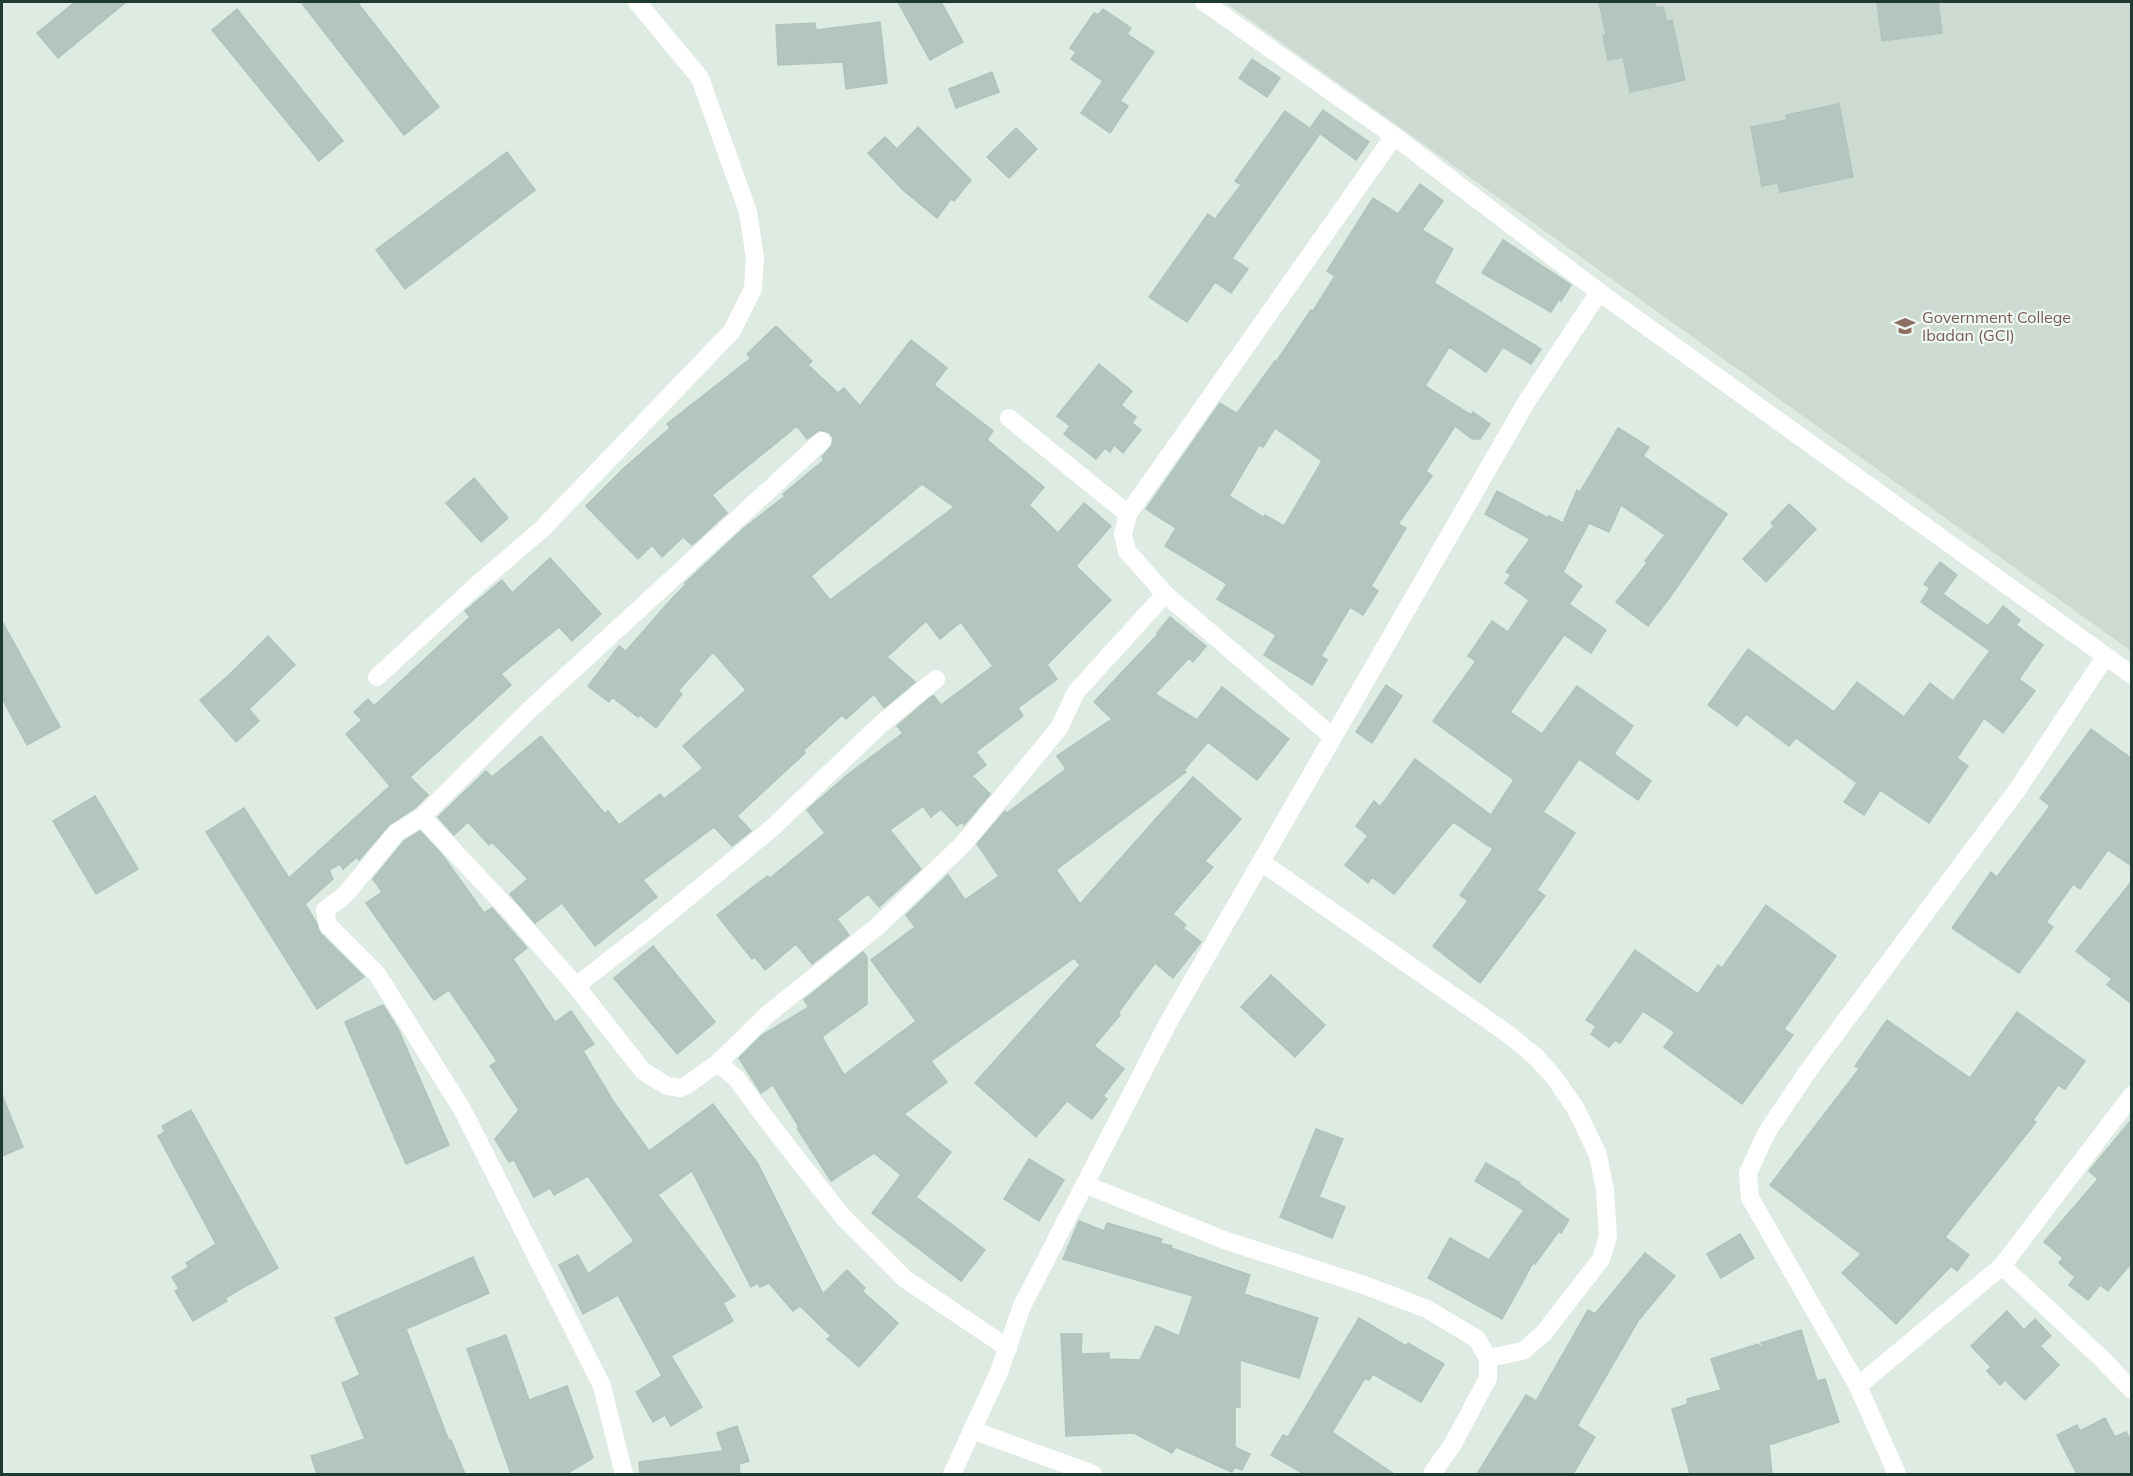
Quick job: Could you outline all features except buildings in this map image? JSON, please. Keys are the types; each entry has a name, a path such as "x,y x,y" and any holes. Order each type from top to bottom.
{"street":[{"path":"377,677 479,583 541,530 732,330 753,289 755,258 748,212 700,78 637,2"},
{"path":"1204,2 1394,136 1599,292 2132,675"},
{"path":"1333,737 1165,594 1127,551 1124,534 1128,514 1394,136"},
{"path":"952,1474 1008,1348 1022,1306 1168,1023 1527,400 1599,292"},
{"path":"1009,418 1128,514"},
{"path":"624,1474 602,1386 462,1109 377,974 328,925 325,910 345,895 397,832 422,817 532,707 822,441"},
{"path":"422,817 576,986 643,1071 667,1086 680,1088 718,1063 768,1014 878,926 964,843 1059,728 1076,692 1165,594"},
{"path":"1897,1474 1858,1386 1750,1198 1748,1173 1767,1132 1790,1097 2017,790 2105,657"},
{"path":"576,986 772,828 879,724 936,679"},
{"path":"1261,862 1508,1034 1538,1058 1576,1109 1598,1155 1605,1190 1608,1237 1601,1259 1543,1334 1522,1351 1488,1358"},
{"path":"718,1063 736,1078 843,1217 905,1279 1008,1348"},
{"path":"1858,1386 2002,1266 2132,1095"},
{"path":"1086,1185 1227,1241 1364,1285 1427,1309 1477,1339 1488,1358 1488,1377 1453,1444 1433,1472"},
{"path":"2002,1266 2132,1390"},
{"path":"972,1430 1093,1474"}],"shaded area":[{"name":"Government College Ibadan (GCI)","path":"1225,2 2131,2 2131,651"}],"place":[{"name":"Government College Ibadan (GCI)","path":"1905,326"}]}
